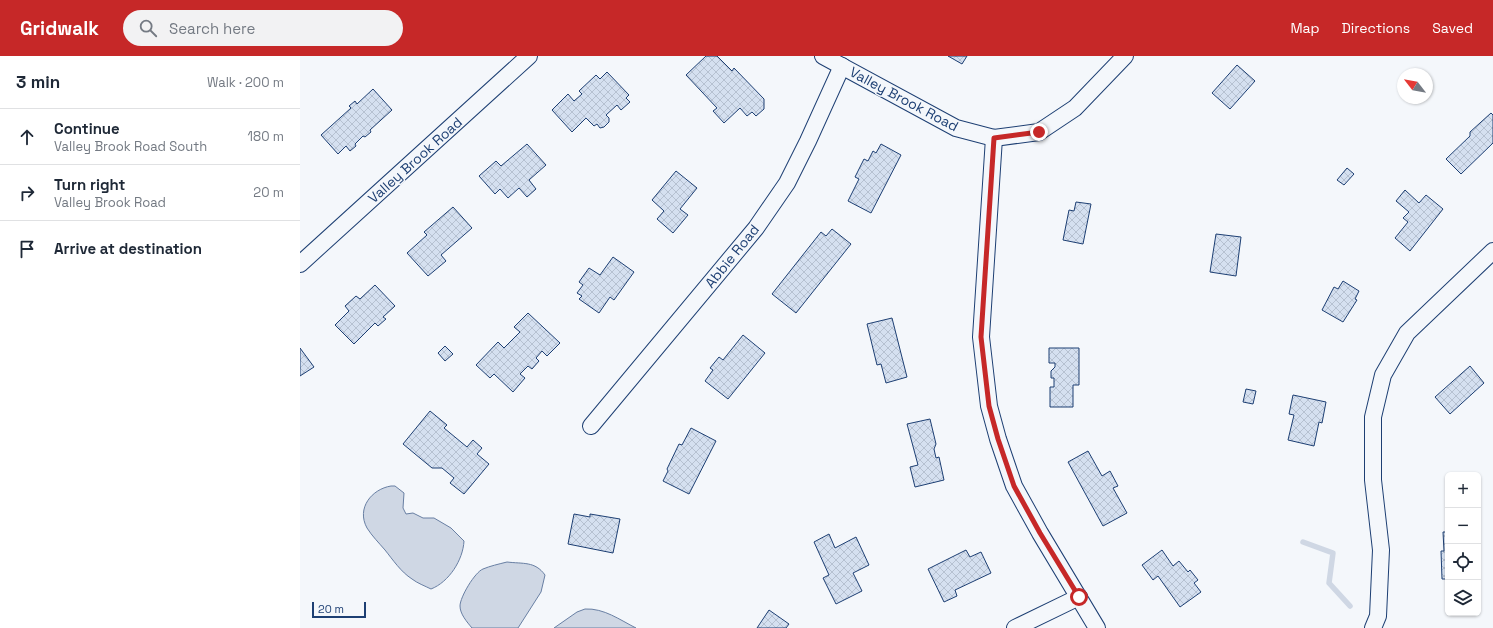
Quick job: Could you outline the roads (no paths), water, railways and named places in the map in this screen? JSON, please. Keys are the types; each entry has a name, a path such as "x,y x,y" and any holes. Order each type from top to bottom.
{"street":[{"name":"Valley Brook Road","path":"300,264 529,56"},
{"name":"Valley Brook Road","path":"823,56 956,128 994,138 1039,132 1075,108 1126,56"},
{"name":"Abbie Road","path":"591,426 756,228 787,183 842,66"},
{"path":"994,138 981,337 989,406 998,439 1014,486 1040,533 1097,628"},
{"path":"1373,628 1378,616 1381,550 1373,480 1374,417 1383,374 1407,334 1493,251"},
{"path":"1015,628 1079,597"}],"waterway":[{"path":"1303,542 1333,553 1329,583 1350,606"}]}
